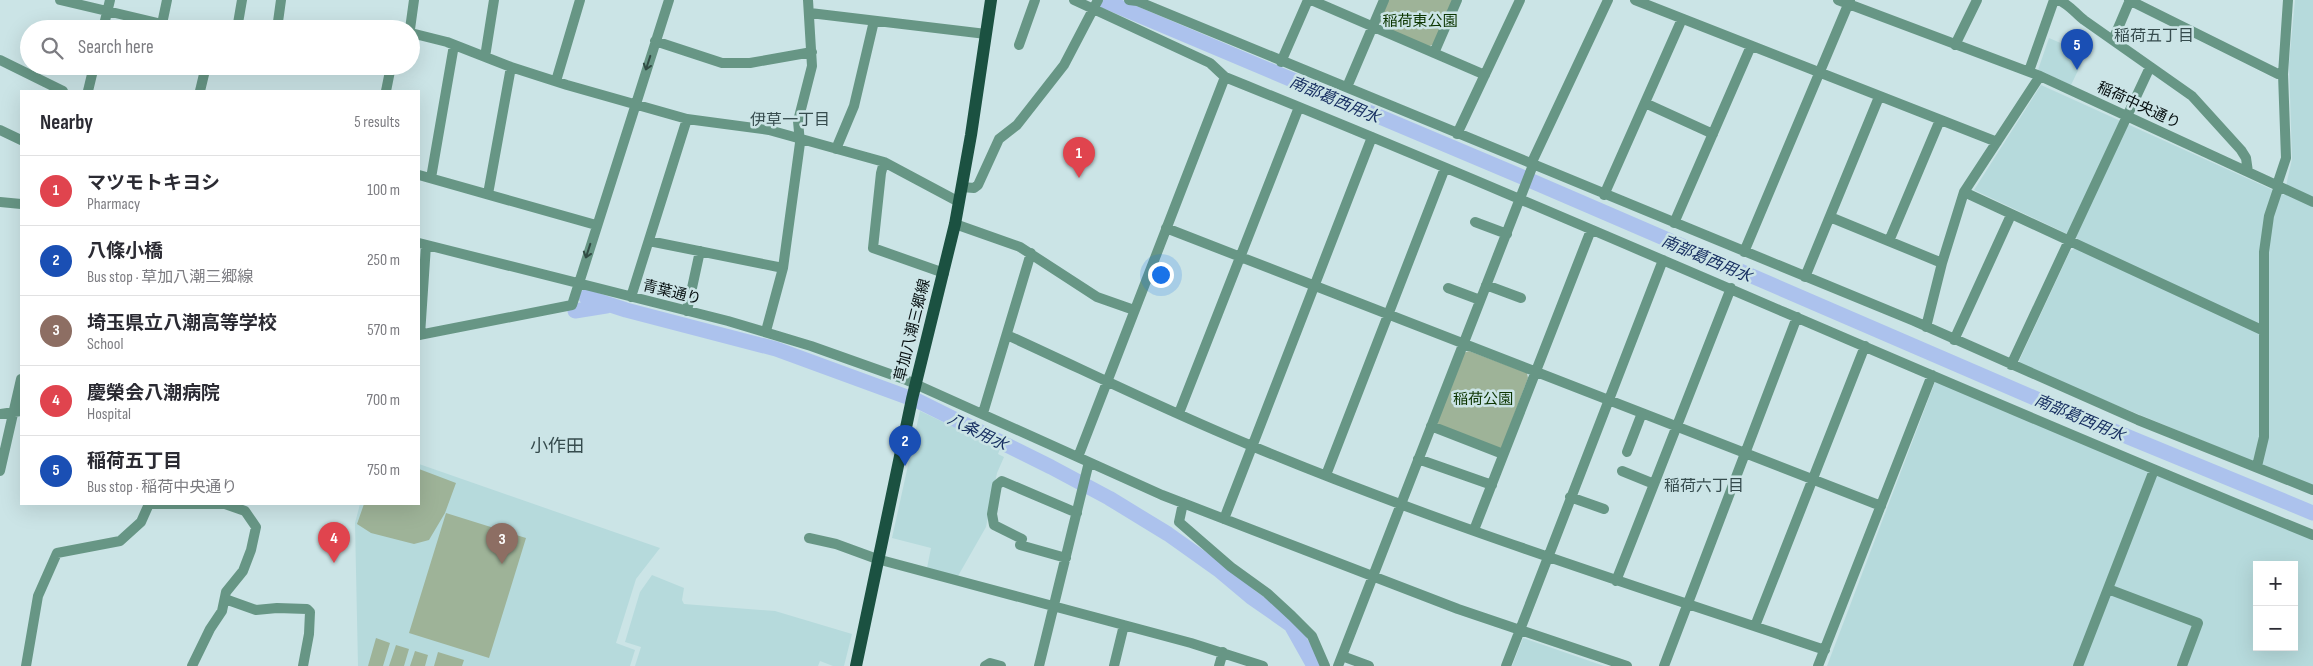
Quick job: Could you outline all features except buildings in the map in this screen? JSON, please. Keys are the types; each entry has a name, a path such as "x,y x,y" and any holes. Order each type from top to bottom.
{"main road":[{"name":"草加八潮三郷線","path":"856,666 915,383 955,224 991,0"}],"street":[{"path":"60,0 144,20"},
{"path":"105,20 110,0"},
{"path":"163,20 167,0"},
{"path":"239,20 242,0"},
{"path":"278,20 281,0"},
{"path":"411,20 414,0"},
{"path":"486,57 494,0"},
{"path":"556,82 580,0"},
{"path":"422,244 420,335 572,305 669,0"},
{"path":"766,331 784,268 800,138 798,121 812,66 808,0"},
{"path":"1018,45 1035,0"},
{"path":"1074,0 1096,5 1210,63 1225,77 1731,288 2154,470 2313,535"},
{"path":"1134,0 1926,327 2011,366 2138,420 2313,490"},
{"path":"1347,87 1384,0"},
{"path":"1434,53 1457,0"},
{"path":"1457,134 1520,0"},
{"path":"1369,666 1340,661 1532,165 1608,0"},
{"path":"1635,0 1997,142"},
{"name":"稲荷中央通り","path":"1838,0 1849,2 1955,45 2040,76 2313,202"},
{"path":"1955,45 1977,0"},
{"path":"2029,72 2056,0 2067,3 2071,11 2192,96 2241,150 2246,158 2248,172"},
{"path":"2113,40 2130,0 2278,74 2284,74"},
{"path":"2257,466 2264,437 2264,252 2269,216 2286,158 2284,74 2288,0"},
{"path":"1281,62 1306,1 1373,26 1485,75"},
{"path":"1744,252 1849,2"},
{"path":"962,187 974,188 978,185 999,139 1017,125 1064,65 1096,5"},
{"path":"810,13 986,34"},
{"path":"1604,194 1682,19"},
{"path":"836,149 854,106 874,21"},
{"path":"420,36 454,45 556,82 686,119 769,130 884,162 959,202"},
{"path":"656,41 722,63 750,63 812,52"},
{"path":"431,178 454,45"},
{"path":"1674,223 1751,46"},
{"path":"0,60 20,70"},
{"path":"488,194 512,67"},
{"path":"2011,366 2150,67"},
{"path":"30,75 61,90"},
{"path":"88,90 92,75"},
{"path":"200,90 204,75"},
{"path":"386,90 389,75"},
{"path":"1926,327 1942,263 1964,192 2040,76"},
{"path":"1078,457 1225,77"},
{"path":"1805,277 1879,97"},
{"path":"1645,104 1713,134"},
{"path":"1180,413 1299,107"},
{"path":"630,297 686,119"},
{"path":"1889,240 1940,120"},
{"path":"0,130 20,140"},
{"path":"1224,518 1372,138"},
{"path":"884,162 881,173 873,248 944,273"},
{"path":"1326,475 1445,168"},
{"path":"420,175 596,225"},
{"path":"1964,192 2264,331"},
{"path":"0,202 20,204"},
{"path":"1954,340 2011,215"},
{"path":"1830,217 1942,263"},
{"path":"1475,222 1506,234"},
{"path":"955,224 1020,247 1097,296 1134,310"},
{"path":"1166,228 1881,506"},
{"path":"1474,530 1591,230"},
{"path":"648,241 784,268"},
{"name":"青葉通り","path":"422,244 766,331 915,383 1183,503 1373,576 1624,666"},
{"path":"687,311 700,251"},
{"path":"983,413 1031,253"},
{"path":"1506,666 1663,260"},
{"path":"1486,285 1521,298"},
{"path":"1448,288 1480,300"},
{"path":"1616,581 1731,288"},
{"path":"1664,666 1686,604 1797,317"},
{"path":"1006,335 1252,446 1326,475 1547,557 1825,650"},
{"path":"1755,626 1865,346"},
{"path":"1818,666 1932,375"},
{"path":"0,471 17,411 20,386"},
{"path":"0,414 17,411"},
{"path":"1627,452 1642,413"},
{"path":"1431,426 1503,454"},
{"path":"1418,459 1492,484"},
{"path":"1039,666 1089,462"},
{"path":"2078,666 2154,470"},
{"path":"1622,471 1654,484"},
{"path":"1066,558 1020,544 1022,539 994,525 992,514 997,485 1002,481 1077,513"},
{"path":"1570,497 1604,509"},
{"path":"1183,503 1179,522 1231,567 1267,593 1292,616 1312,636 1325,666"},
{"path":"26,666 38,596 57,552 120,541 141,522 149,505"},
{"path":"192,666 210,629 222,610 226,592 243,571 251,550 256,527 245,510 228,505"},
{"path":"809,538 836,544 877,559 1222,652 1263,666"},
{"path":"2108,589 2198,623 2182,666"},
{"path":"224,599 256,610 277,608 306,609 310,612 309,634 303,666"},
{"path":"1114,666 1124,625"},
{"path":"1219,666 1222,652"},
{"path":"985,666 990,663 1001,666"}],"shaded area":[{"path":"2295,0 2313,0 2313,486 2021,366 2019,361 2070,251 2074,249 2078,239 1974,190 2041,85 2284,195 2292,159 2289,63"},
{"path":"2049,38 2086,54 2071,85 2038,70"},
{"path":"1935,382 1938,382 2313,539 2313,666 1827,666"},
{"path":"920,411 1000,449 998,454 1004,457 997,473 986,527 958,576 927,568 931,548 892,538"},
{"path":"420,464 660,548 636,579 616,643 635,650 630,666 358,666 355,523 360,505 420,505"},
{"path":"652,575 684,588 682,600 684,604 775,611 852,634 844,666 833,666 820,661 818,666 635,666 641,647 625,642 640,592"},
{"path":"1523,638 1604,666 1512,666"}],"green space":[{"name":"稲荷東公園","path":"1388,0 1453,0 1434,44 1428,47 1383,27 1379,21"},
{"name":"稲荷公園","path":"1469,351 1527,373 1528,378 1502,447 1499,449 1438,425 1437,421 1463,353"},
{"path":"420,469 456,483 445,513 429,540 414,544 371,533 357,524 364,505 420,505"},
{"path":"446,513 526,538 489,658 409,633"},
{"path":"376,638 390,643 383,666 368,666"},
{"path":"396,645 409,649 404,666 389,666"},
{"path":"415,651 428,655 425,666 410,666"},
{"path":"438,652 464,660 462,666 434,666"}],"waterway":[{"name":"南部葛西用水","path":"1103,0 1520,176 2053,406 2313,513"},
{"name":"八条用水","path":"586,297 626,310 776,349 918,401 1051,467 1109,498 1168,534 1220,571 1251,597 1291,625 1314,666"},
{"path":"575,311 606,306"}],"place":[{"name":"稲荷五丁目","path":"2077,70"},
{"name":"マツモトキヨシ","path":"1079,178"},
{"name":"八條小橋","path":"905,466"},
{"name":"慶榮会八潮病院","path":"334,563"},
{"name":"埼玉県立八潮高等学校","path":"502,564"}],"district":[{"name":"稲荷五丁目","path":"2154,35"},
{"name":"伊草一丁目","path":"790,119"},
{"name":"小作田","path":"557,446"},
{"name":"稲荷六丁目","path":"1704,485"}]}
